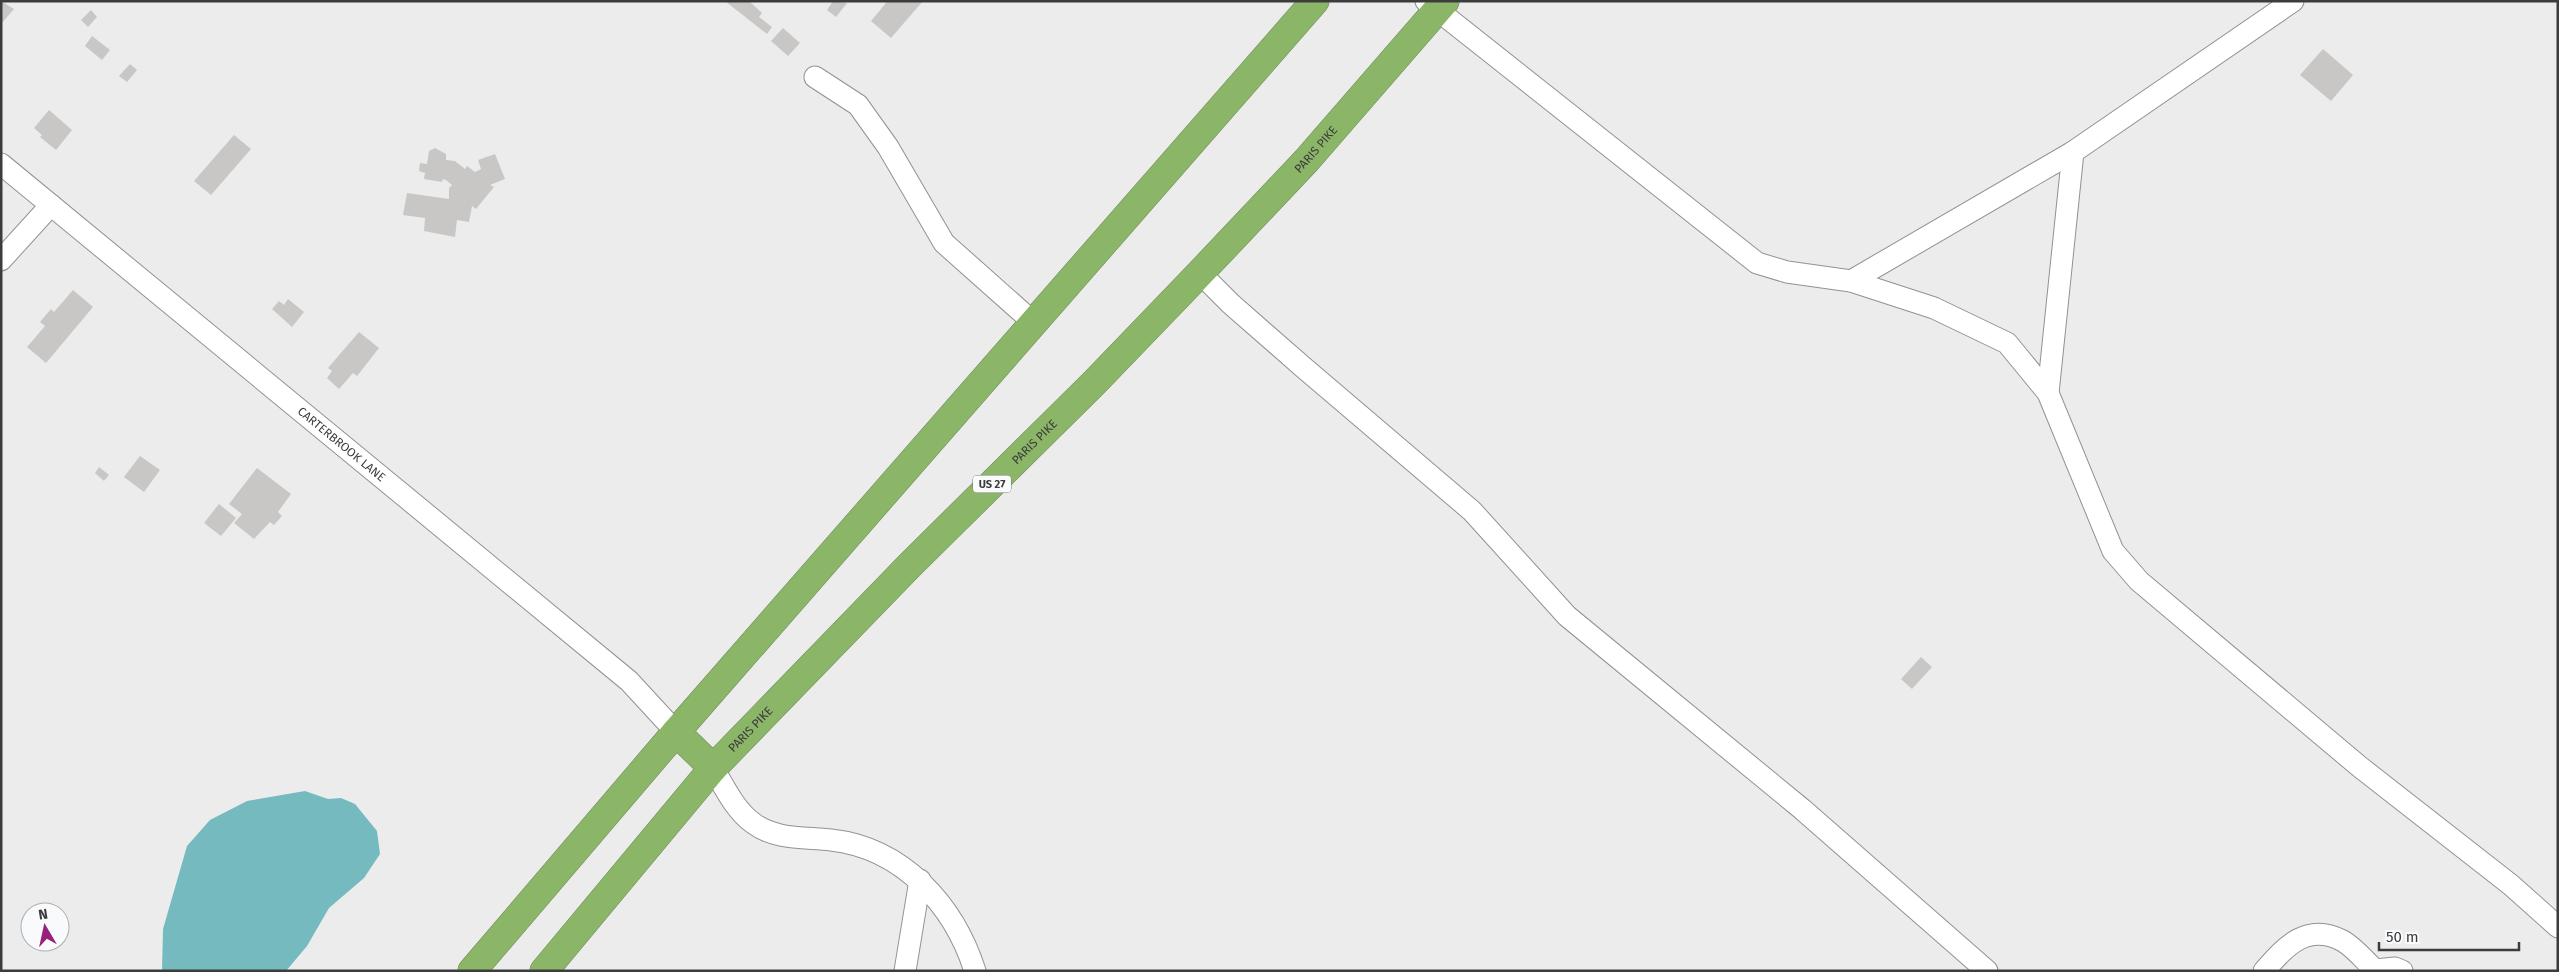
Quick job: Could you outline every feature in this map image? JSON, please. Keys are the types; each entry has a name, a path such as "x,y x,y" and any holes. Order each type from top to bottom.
{"highway":[{"path":"472,971 676,732 1315,1"},
{"name":"PARIS PIKE","path":"544,971 714,768 910,565 1094,383 1306,161 1436,4"},
{"path":"676,732 714,768"}],"street":[{"path":"1851,281 2073,152 2293,1"},
{"path":"1436,4 1757,263 1787,272 1851,281 1934,308 2006,343 2048,393 2113,551 2139,581 2360,767 2511,885 2558,927"},
{"path":"815,77 858,105 888,147 944,243 1034,323"},
{"path":"2048,393 2073,152"},
{"name":"CARTERBROOK LANE","path":"1,164 629,681 676,732"},
{"path":"1,260 51,205"},
{"path":"1200,273 1231,304 1296,361 1472,511 1567,616 1802,809 1987,971"},
{"path":"714,768 740,812 755,825 772,833 803,839 832,840 872,851 920,880 939,901 970,954 975,971"},
{"path":"905,971 920,880"},
{"path":"2264,971 2283,949 2302,936 2321,934 2344,942 2375,970 2395,968 2402,971"}],"water":[{"path":"305,791 328,799 341,798 355,804 377,831 380,854 364,878 329,908 307,946 286,971 162,971 163,929 187,846 210,820 247,801"}],"building":[{"path":"1,1 14,9 1,24"},
{"path":"725,1 749,1 762,13 759,17 772,27 767,34"},
{"path":"833,1 847,3 836,17 827,10"},
{"path":"884,1 923,1 891,38 871,21 886,3"},
{"path":"91,10 97,17 88,27 81,20"},
{"path":"783,28 800,43 788,56 771,41"},
{"path":"92,36 110,50 102,60 85,46"},
{"path":"2323,49 2353,75 2331,101 2300,75"},
{"path":"130,64 137,70 127,82 119,76"},
{"path":"49,110 72,130 56,150 40,137 42,135 34,128"},
{"path":"234,135 251,149 211,195 194,181"},
{"path":"435,148 446,154 446,160 455,161 465,169 467,166 475,172 481,169 478,160 495,154 505,179 490,185 494,187 476,209 472,206 469,222 457,220 455,237 424,231 425,218 403,215 407,193 449,199 449,188 452,185 443,179 442,182 424,179 425,173 419,171 420,163 427,164 429,151"},
{"path":"73,290 93,307 46,363 27,347 45,326 40,322 51,309 54,312"},
{"path":"288,299 304,312 292,327 272,309 279,301 284,305"},
{"path":"359,332 379,348 357,376 353,373 339,389 327,378 332,371 328,368"},
{"path":"140,456 160,470 144,492 124,477"},
{"path":"99,467 109,475 104,481 95,473"},
{"path":"257,468 291,494 278,512 282,516 274,525 270,522 254,539 234,523 242,514 229,504"},
{"path":"219,504 236,518 221,536 204,523"},
{"path":"1921,657 1932,667 1912,689 1901,679"}]}
